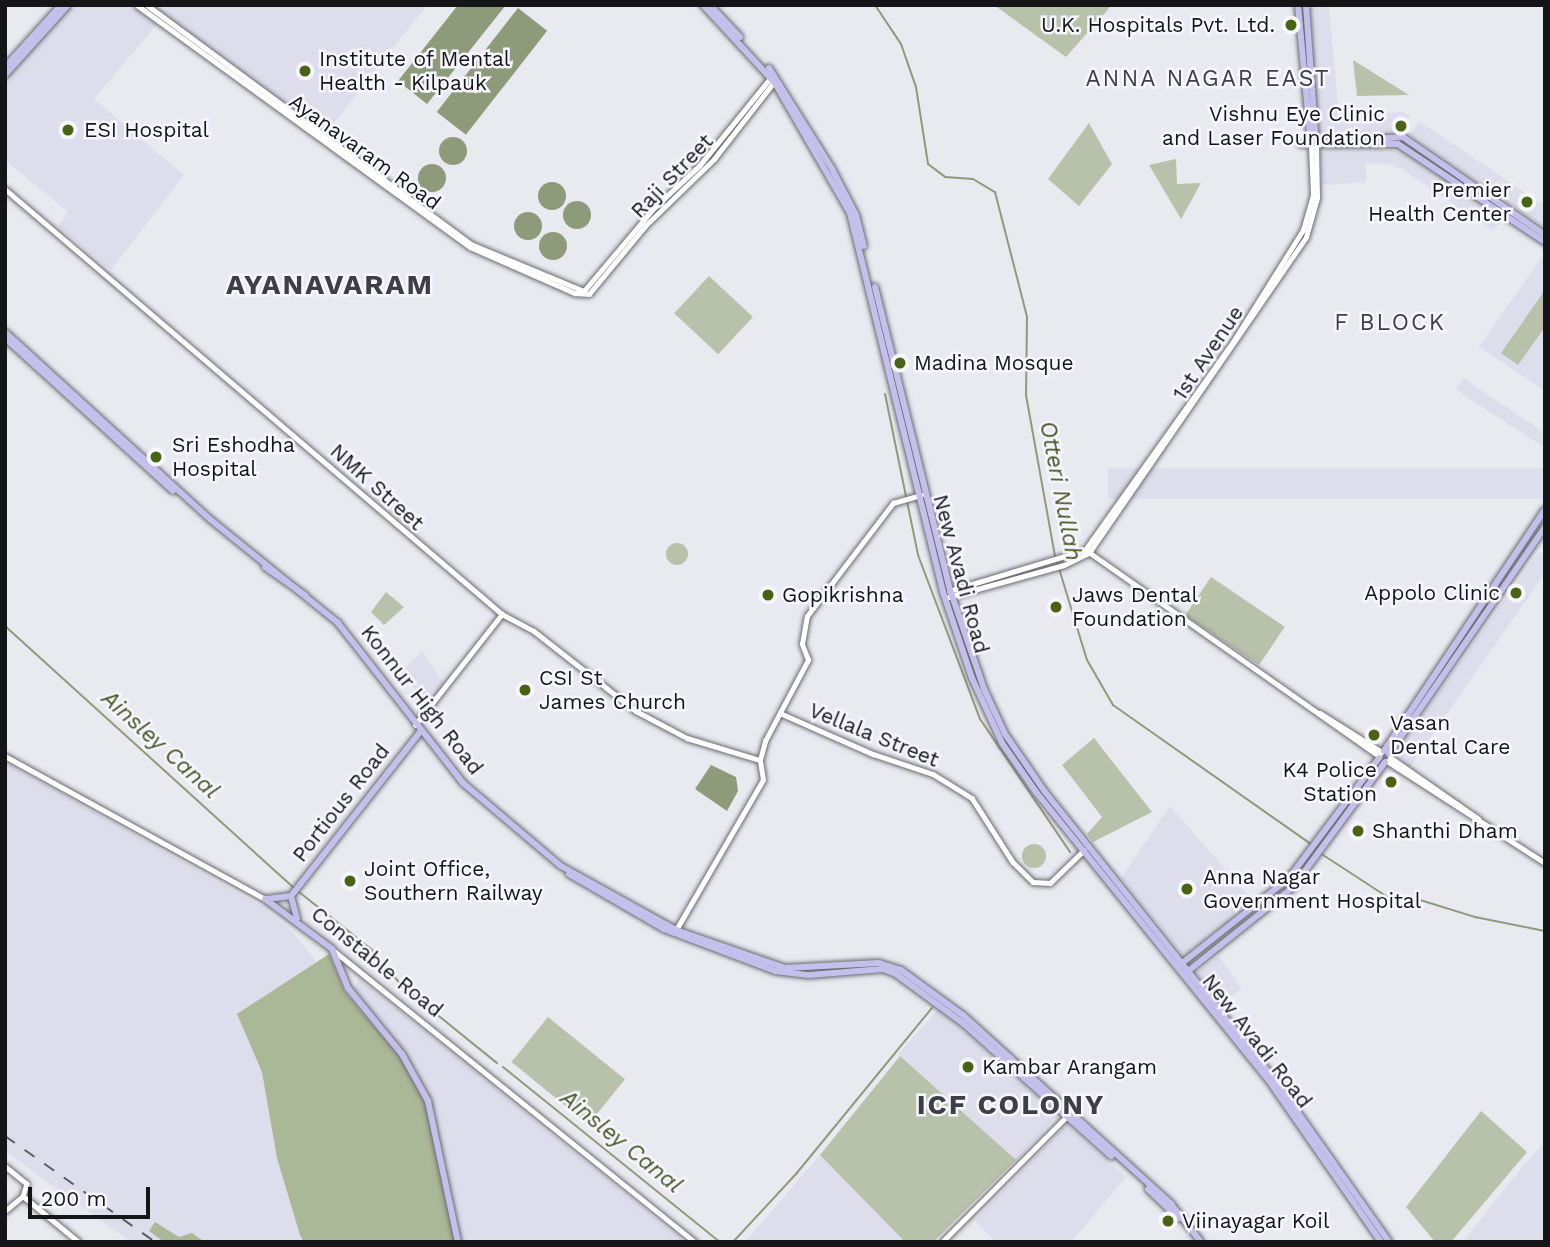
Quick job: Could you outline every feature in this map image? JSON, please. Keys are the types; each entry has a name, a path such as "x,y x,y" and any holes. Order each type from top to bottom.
{"main road":[{"path":"5,67 61,5"},
{"path":"5,75 68,5"},
{"name":"New Avadi Road","path":"703,5 774,78 850,214 948,594 984,689 1005,734 1085,848 1180,965 1272,1085 1381,1242"},
{"name":"New Avadi Road","path":"710,5 774,78 856,215 948,594"},
{"name":"1st Avenue","path":"1298,5 1313,143"},
{"name":"1st Avenue","path":"1306,5 1313,143"},
{"path":"1301,144 1403,137 1545,235"},
{"path":"1313,143 1398,144 1545,242"},
{"name":"Konnur High Road","path":"5,332 211,520 309,598 372,661 420,732 463,783 561,866 676,930 785,968 880,963 901,970 964,1016 1171,1204 1198,1242"},
{"name":"Konnur High Road","path":"5,338 214,528 309,598"},
{"path":"1384,756 1545,510"},
{"path":"1180,965 1217,943 1293,887 1545,527"},
{"name":"Portious Road","path":"291,896 420,732"},
{"path":"561,866 664,929 775,971 809,975 876,969 896,974 964,1024 1160,1200 1198,1242"},
{"path":"265,899 291,896 298,919"},
{"name":"Constable Road","path":"265,899 298,919 332,949"},
{"path":"1186,973 1217,943"},
{"path":"332,949 348,988 402,1054 428,1101 458,1242"},
{"name":"New Avadi Road","path":"1186,973 1277,1083 1389,1242"}],"street":[{"name":"Ayanavaram Road","path":"137,5 470,247 575,293 588,292"},
{"name":"Ayanavaram Road","path":"147,5 471,244 588,292"},
{"name":"Raji Street","path":"588,292 774,78"},
{"name":"1st Avenue","path":"1087,551 1306,237 1317,198 1313,143"},
{"name":"NMK Street","path":"5,189 502,614 534,631 636,711 687,738 760,760"},
{"path":"676,930 763,780 760,760 780,713 808,660 802,644 807,616 887,508 921,495"},
{"path":"948,594 1057,564 1087,551 1384,756 1479,815 1479,820 1545,863"},
{"path":"415,725 502,614"},
{"name":"Vellala Street","path":"780,713 933,774 972,798 1013,862 1033,882 1050,883 1085,848"},
{"name":"Constable Road","path":"5,756 265,899"},
{"name":"Constable Road","path":"332,949 695,1242"},
{"path":"942,1242 1066,1117"},
{"path":"5,1166 27,1184 23,1196 5,1211"},
{"path":"23,1196 79,1242"}],"shaded area":[{"name":"ESI Hospital","path":"70,5 134,5 158,23 94,99 184,175 111,270 58,227 68,212 5,160 5,78"},
{"name":"Institute of Mental Health - Kilpauk","path":"148,5 427,5 323,137"},
{"path":"458,5 506,5 427,104 398,81"},
{"path":"994,5 1112,5 1066,57"},
{"path":"1329,7 1339,117 1402,112 1411,116 1399,131 1317,133 1310,8"},
{"path":"518,8 547,31 466,135 437,112"},
{"path":"1353,60 1409,95 1357,96"},
{"path":"1419,121 1545,206 1545,228 1410,135"},
{"path":"1089,123 1112,164 1079,206 1048,179"},
{"path":"453,137 463,141 467,151 463,161 453,165 443,161 439,151 443,141"},
{"path":"1366,147 1407,153 1503,218 1493,231 1402,169 1387,164 1366,164 1366,182 1322,185 1321,150"},
{"path":"1176,159 1177,184 1201,183 1181,219 1149,165"},
{"path":"432,164 442,168 446,178 442,188 432,192 422,188 418,178 422,168"},
{"path":"552,182 562,186 566,196 562,206 552,210 542,206 538,196 542,186"},
{"path":"577,201 587,205 591,215 587,225 577,229 567,225 563,215 567,205"},
{"path":"528,212 538,216 542,226 538,236 528,240 518,236 514,226 518,216"},
{"path":"553,232 563,236 567,246 563,256 553,260 543,256 539,246 543,236"},
{"path":"1545,255 1545,391 1479,347"},
{"path":"709,276 753,317 718,354 674,313"},
{"path":"1545,290 1545,327 1518,365 1501,353"},
{"path":"1463,378 1545,433 1545,448 1456,390"},
{"path":"1108,468 1545,468 1545,499 1108,499"},
{"path":"677,543 685,546 688,554 685,562 677,565 669,562 666,554 669,546"},
{"path":"1539,552 1545,556 1545,573 1410,767 1397,757 1397,751"},
{"path":"1211,577 1285,627 1259,665 1185,615"},
{"path":"386,592 404,607 384,625 371,612"},
{"path":"422,651 446,686 430,708 401,672"},
{"path":"1094,738 1152,812 1093,842 1087,834 1102,817 1062,765"},
{"path":"5,762 259,905 292,931 349,1003 359,978 685,1242 131,1242 5,1151"},
{"path":"711,765 736,777 738,791 727,811 695,789"},
{"name":"Anna Nagar Government Hospital","path":"1170,806 1253,901 1184,956 1121,878"},
{"path":"1034,844 1043,847 1046,856 1043,865 1034,868 1025,865 1022,856 1025,847"},
{"path":"329,954 345,992 399,1056 425,1103 455,1242 304,1242 300,1235 277,1158 262,1072 237,1014"},
{"path":"1219,956 1241,989 1218,1005 1196,972"},
{"path":"939,1009 1057,1115 1016,1161 898,1054"},
{"path":"548,1017 625,1079 588,1124 511,1062"},
{"path":"900,1056 1016,1160 933,1242 905,1242 820,1155"},
{"path":"1481,1111 1527,1152 1451,1242 1435,1242 1406,1207"},
{"path":"1067,1124 1126,1177 1071,1242 995,1242 975,1220"},
{"path":"1545,1141 1545,1242 1463,1242 1508,1184"},
{"path":"820,1155 905,1242 745,1242"},
{"path":"155,1222 179,1237 192,1233 205,1242 164,1242 149,1231"}],"waterway":[{"name":"Otteri Nullah","path":"875,5 901,44 916,87 928,164 945,177 973,179 995,192 1027,317 1026,395 1055,556"},
{"path":"885,394 918,555 980,719 1070,852"},
{"name":"Otteri Nullah","path":"1057,562 1087,660 1113,705 1311,844"},
{"name":"Ainsley Canal","path":"5,626 293,887"},
{"name":"Otteri Nullah","path":"1320,853 1392,900 1420,900 1475,917 1545,931"},
{"name":"Ainsley Canal","path":"299,892 371,949 403,987 497,1063"},
{"path":"733,1242 796,1174 932,1008"},
{"name":"Ainsley Canal","path":"503,1067 720,1242"}],"railway":[{"path":"5,1136 155,1242"}],"place":[{"name":"U.K. Hospitals Pvt. Ltd.","path":"1291,25"},
{"name":"Institute of Mental Health - Kilpauk","path":"305,71"},
{"name":"Vishnu Eye Clinic and Laser Foundation","path":"1401,126"},
{"name":"ESI Hospital","path":"68,130"},
{"name":"Premier Health Center","path":"1527,202"},
{"name":"Madina Mosque","path":"900,363"},
{"name":"Sri Eshodha Hospital","path":"156,457"},
{"name":"Appolo Clinic","path":"1516,593"},
{"name":"Gopikrishna","path":"768,595"},
{"name":"Jaws Dental Foundation","path":"1056,607"},
{"name":"CSI St James Church","path":"525,690"},
{"name":"Vasan Dental Care","path":"1374,735"},
{"name":"K4 Police Station","path":"1391,782"},
{"name":"Shanthi Dham","path":"1358,831"},
{"name":"Joint Office, Southern Railway","path":"350,881"},
{"name":"Anna Nagar Government Hospital","path":"1187,889"},
{"name":"Kambar Arangam","path":"968,1067"},
{"name":"Viinayagar Koil","path":"1168,1221"}],"district":[{"name":"ANNA NAGAR EAST","path":"1208,79"},
{"name":"AYANAVARAM","path":"330,285"},
{"name":"F BLOCK","path":"1390,323"},
{"name":"ICF COLONY","path":"1011,1105"}]}
